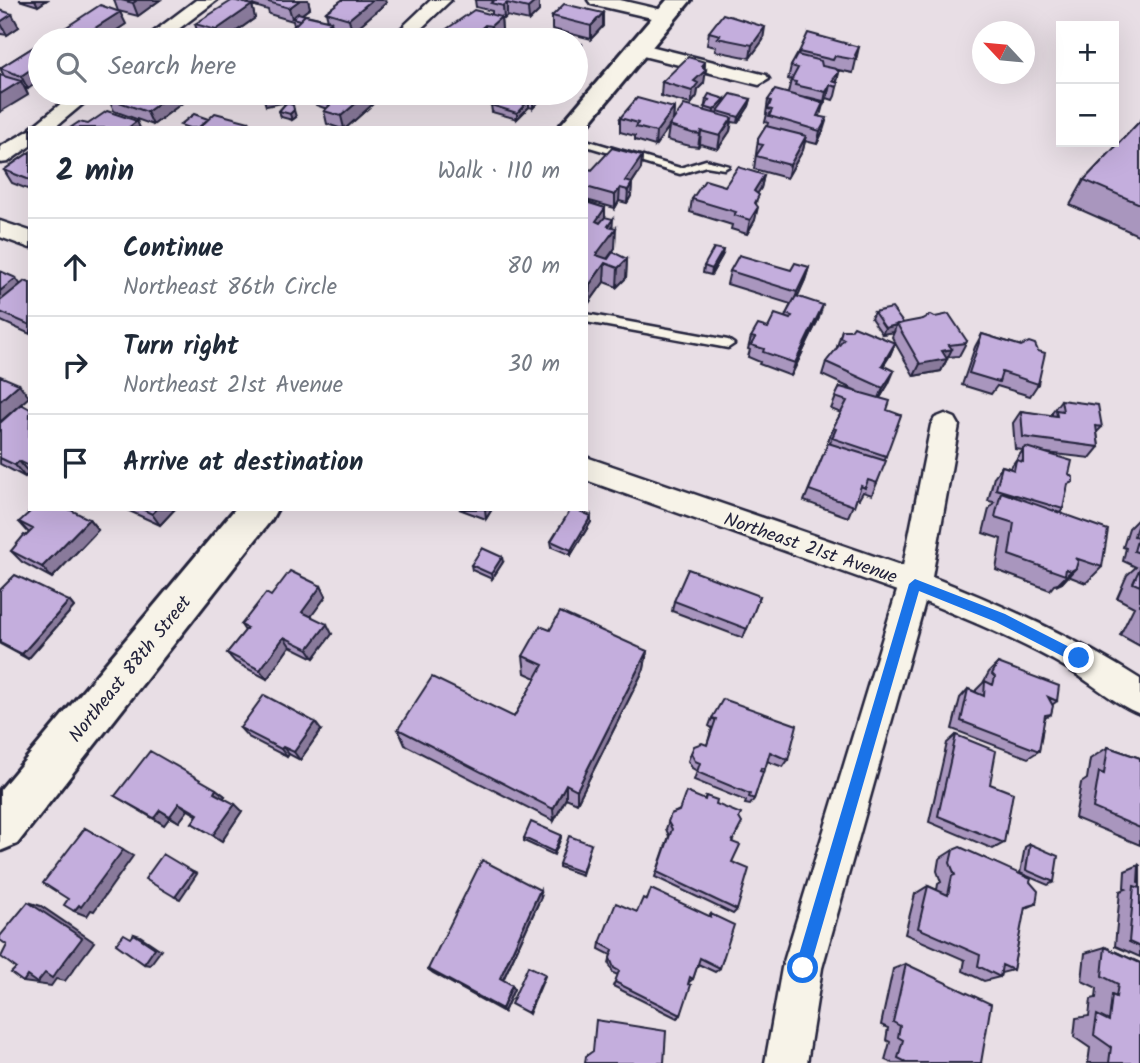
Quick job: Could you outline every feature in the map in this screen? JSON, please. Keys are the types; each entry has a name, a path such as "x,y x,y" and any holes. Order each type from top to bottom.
{"street":[{"path":"169,28 208,0"},
{"path":"411,28 442,0"},
{"path":"597,0 672,8"},
{"path":"573,126 672,8"},
{"path":"638,48 759,79"},
{"path":"44,126 71,105"},
{"path":"0,158 28,137"},
{"path":"0,228 28,239"},
{"path":"786,1063 803,968 915,584 945,425"},
{"name":"Northeast 21st Avenue","path":"588,469 915,584 1035,634 1079,658 1140,698"},
{"name":"Northeast 88th Street","path":"0,827 256,511"}],"lane":[{"path":"588,144 680,172 706,163 724,166"},
{"path":"588,318 728,344"}],"building":[{"path":"233,0 252,5 219,28 195,24"},
{"path":"300,0 289,8 265,1"},
{"path":"342,0 372,0 349,19 326,12"},
{"path":"495,0 537,0 528,8 507,3 503,6 491,3"},
{"path":"564,4 603,13 591,26 552,16"},
{"path":"100,5 120,12 95,28 65,28"},
{"path":"0,10 12,14 0,22"},
{"path":"474,10 501,17 491,26 485,25 482,28 448,28"},
{"path":"298,13 305,15 300,20 292,18"},
{"path":"723,14 765,27 752,45 717,38 720,35 709,32"},
{"path":"305,15 331,21 324,28 292,28"},
{"path":"808,33 859,47 855,55 857,60 835,56 833,60 799,52"},
{"path":"28,50 28,71 21,76 0,68"},
{"path":"797,55 821,61 822,66 836,69 839,72 832,81 838,83 837,87 830,85 826,92 795,85 796,82 791,81 798,68 791,66"},
{"path":"688,57 705,62 702,66 706,70 694,81 698,83 692,91 662,82"},
{"path":"0,75 21,81 0,94"},
{"path":"775,90 823,103 817,116 827,118 820,131 769,116 772,110 768,109 771,101 768,100"},
{"path":"709,94 725,99 714,110 704,107 710,100 706,99"},
{"path":"731,94 751,99 739,117 718,111"},
{"path":"637,98 674,108 656,132 636,127 638,123 620,118"},
{"path":"128,105 157,105 147,112"},
{"path":"284,105 293,105 294,110 290,114 279,111"},
{"path":"330,105 354,105 341,116 324,111"},
{"path":"491,105 524,105 517,113"},
{"path":"684,105 732,118 720,136 701,131 700,134 692,133 669,126"},
{"path":"107,111 137,121 131,126 73,126 79,122 88,124"},
{"path":"215,113 249,122 244,126 201,126"},
{"path":"194,114 208,119 200,126 180,125"},
{"path":"1140,121 1140,204 1084,180 1115,147 1119,147 1119,143"},
{"path":"766,126 806,136 790,165 756,156 763,145 758,144 758,139"},
{"path":"612,148 642,156 625,181 632,183 628,190 620,188 615,195 588,188 588,169 592,170"},
{"path":"28,153 28,179 4,170"},
{"path":"738,167 764,175 754,191 759,195 755,203 758,207 750,220 734,215 736,212 692,199 705,180 725,186"},
{"path":"588,203 605,208 596,221 600,223 605,217 613,219 608,226 616,228 596,255 608,259 613,252 627,259 618,268 605,263 590,284"},
{"path":"714,248 723,250 712,269 704,266"},
{"path":"739,255 791,270 795,263 809,267 797,292 730,271"},
{"path":"0,271 16,278 0,291"},
{"path":"25,281 28,282 28,324 0,312 0,301"},
{"path":"796,296 823,305 795,363 751,345 755,338 751,337 758,325 768,328 775,314 790,319 792,316 786,314"},
{"path":"892,308 903,323 885,328 874,312"},
{"path":"949,314 966,343 949,345 952,349 942,351 947,359 920,364 897,324 930,315 935,317"},
{"path":"854,326 895,343 882,365 894,371 883,388 826,362 844,339 840,337 842,330 851,330"},
{"path":"982,334 1021,346 1029,342 1035,344 1038,351 1045,353 1038,384 1002,372 999,382 969,373"},
{"path":"0,376 19,384 0,401"},
{"path":"840,387 890,401 887,410 901,415 886,456 832,438 836,429 833,428 847,401 835,397"},
{"path":"1061,400 1098,405 1102,427 1096,426 1099,447 1023,437 1021,411 1057,416 1056,410 1063,411"},
{"path":"21,404 28,408 28,466 19,461 15,465 0,458 0,423"},
{"path":"828,443 886,461 877,483 868,480 865,488 861,486 854,506 809,490"},
{"path":"1026,447 1072,461 1069,474 1073,482 1068,484 1063,509 996,489 1002,466 1014,470 1016,460 1023,462 1023,449"},
{"path":"1001,492 1108,530 1102,567 1075,558 1078,561 1076,568 1071,571 1066,569 1065,575 1009,555 1014,523 995,517"},
{"path":"31,511 73,511 89,519 42,567 11,551 24,535 33,529 19,522"},
{"path":"570,511 580,511 591,516 571,550 551,541"},
{"path":"1140,517 1140,553 1134,551 1138,537 1134,536"},
{"path":"482,548 502,557 491,574 471,565"},
{"path":"1140,568 1140,586 1133,583"},
{"path":"688,569 760,596 747,629 674,601"},
{"path":"290,571 321,586 302,612 327,624 308,649 284,637 260,670 227,653 247,628 241,625 266,593 271,596"},
{"path":"15,575 69,601 22,654 0,643 0,590"},
{"path":"560,612 647,651 577,790 566,784 553,809 398,729 432,677 514,717 543,665 523,656 540,626 550,630"},
{"path":"998,663 1059,686 1057,701 1048,697 1053,706 1051,714 1045,715 1039,751 961,721 968,689 984,696 985,681 993,685 995,677 992,674"},
{"path":"264,695 315,722 294,752 283,747 281,749 240,728"},
{"path":"723,699 797,725 788,760 770,752 765,769 761,768 760,771 763,772 754,799 749,797 750,794 697,772 700,763 695,761 691,753 694,746 702,743 707,745 716,719 712,718"},
{"path":"956,735 996,751 990,784 1013,793 1004,843 938,816"},
{"path":"1108,747 1140,758 1140,828 1093,808 1099,772 1104,774"},
{"path":"150,751 216,789 214,793 235,804 213,835 192,823 198,814 179,803 170,816 160,810 154,818 115,796"},
{"path":"686,792 705,800 706,796 717,800 716,804 741,814 739,818 742,823 732,842 740,845 732,862 749,869 737,910 657,872 672,829 668,822 671,814 679,811"},
{"path":"531,822 561,835 554,852 524,838"},
{"path":"85,828 123,850 81,907 79,905 74,911 64,905 68,899 43,883"},
{"path":"569,836 591,844 582,872 559,864"},
{"path":"1030,844 1058,856 1054,882 1026,870"},
{"path":"960,847 1031,879 1030,882 1038,891 1036,904 1025,907 1013,970 1002,965 1000,977 978,966 980,955 918,928 928,886 948,895 952,876 955,875 950,863 953,850"},
{"path":"163,854 193,872 175,897 145,879"},
{"path":"482,860 540,890 500,978 512,985 502,1009 428,969"},
{"path":"1134,886 1140,888 1140,947 1129,942"},
{"path":"651,889 734,925 720,968 700,958 693,979 690,977 688,984 691,985 681,1015 615,982 619,971 614,968 610,958 613,950 600,943 616,903 637,912 643,898 647,900"},
{"path":"28,902 82,938 52,978 45,973 37,983 27,976 23,982 11,973 16,968 1,957 7,945 0,940 0,936"},
{"path":"124,934 131,938 134,934 155,948 144,964 116,944"},
{"path":"1105,947 1140,963 1140,1063 1109,1063 1111,1047 1094,1035 1097,1015 1109,1021 1112,995 1116,997 1118,984 1102,976"},
{"path":"906,964 991,1004 981,1063 908,1063 898,1058 903,1040 898,1037 900,1026 893,1022"},
{"path":"528,966 545,974 528,1013 511,1004"},
{"path":"596,1020 666,1031 664,1063 585,1063 586,1056 593,1051"}],"route":[{"path":"803,968 915,584 1000,618 1079,658"}]}
